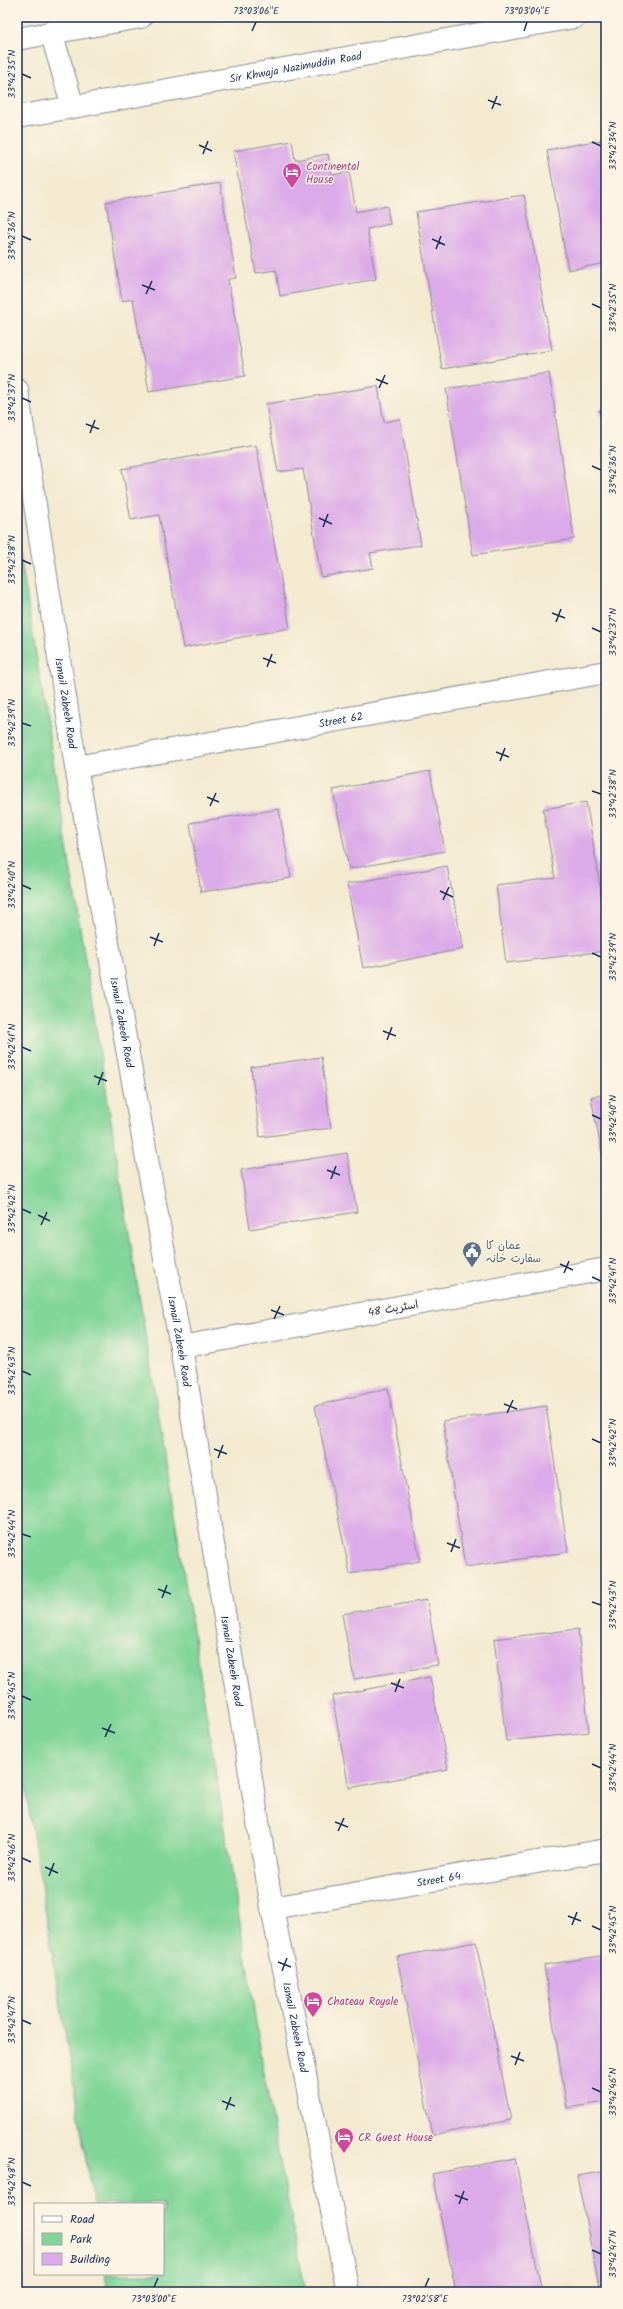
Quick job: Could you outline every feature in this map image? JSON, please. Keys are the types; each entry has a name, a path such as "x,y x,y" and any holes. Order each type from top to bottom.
{"street":[{"path":"17,40 51,32 141,17"},
{"name":"Sir Khwaja Nazimuddin Road","path":"17,117 575,17"},
{"path":"51,32 73,107"},
{"name":"Ismail Zabeeh Road","path":"17,390 76,767 181,1347 272,1908 348,2292"},
{"name":"Street 62","path":"76,767 606,672"},
{"name":"اسٹریٹ 48","path":"181,1347 606,1269"},
{"name":"Street 64","path":"272,1908 606,1850"}],"green space":[{"path":"17,536 271,2116 306,2292 108,2292 105,2275 164,2275 164,2203 93,2203 17,1737"}],"building":[{"path":"606,139 606,263 568,270 547,150"},
{"path":"292,141 295,160 328,154 332,175 349,172 356,212 387,206 390,224 367,229 376,279 280,296 276,270 256,273 233,151"},
{"path":"220,183 236,278 228,279 245,376 149,392 133,299 122,301 106,202"},
{"path":"524,195 552,350 442,369 416,212"},
{"path":"549,373 574,539 473,555 446,389"},
{"path":"378,386 384,422 400,419 421,545 370,553 373,568 321,577 303,469 278,472 266,404"},
{"path":"606,409 606,432 599,410"},
{"path":"606,434 606,460 602,451"},
{"path":"256,445 290,628 183,648 159,515 131,520 122,469"},
{"path":"430,771 445,851 349,869 333,790"},
{"path":"586,802 598,872 606,933 606,951 506,963 496,885 555,878 543,809"},
{"path":"279,809 291,878 201,892 190,823"},
{"path":"447,866 463,949 363,968 347,884"},
{"path":"321,1057 331,1128 260,1137 251,1067"},
{"path":"606,1094 606,1169 605,1169 591,1097"},
{"path":"347,1153 357,1212 250,1229 241,1170"},
{"path":"388,1388 420,1561 350,1574 315,1406"},
{"path":"546,1406 568,1552 465,1567 443,1421"},
{"path":"427,1600 438,1665 354,1679 342,1614"},
{"path":"578,1629 589,1732 506,1741 494,1639"},
{"path":"430,1677 448,1769 349,1788 332,1696"},
{"path":"476,1942 511,2120 432,2135 397,1957"},
{"path":"606,1955 606,2102 567,2108 544,1965"},
{"path":"515,2158 542,2292 456,2292 432,2174"},
{"path":"606,2171 606,2292 600,2292 577,2176"}],"place":[{"name":"Continental House","path":"292,189"},
{"name":"عمان کا سفارت خانہ","path":"472,1268"},
{"name":"Chateau Royale","path":"313,2018"},
{"name":"CR Guest House","path":"344,2154"}]}
